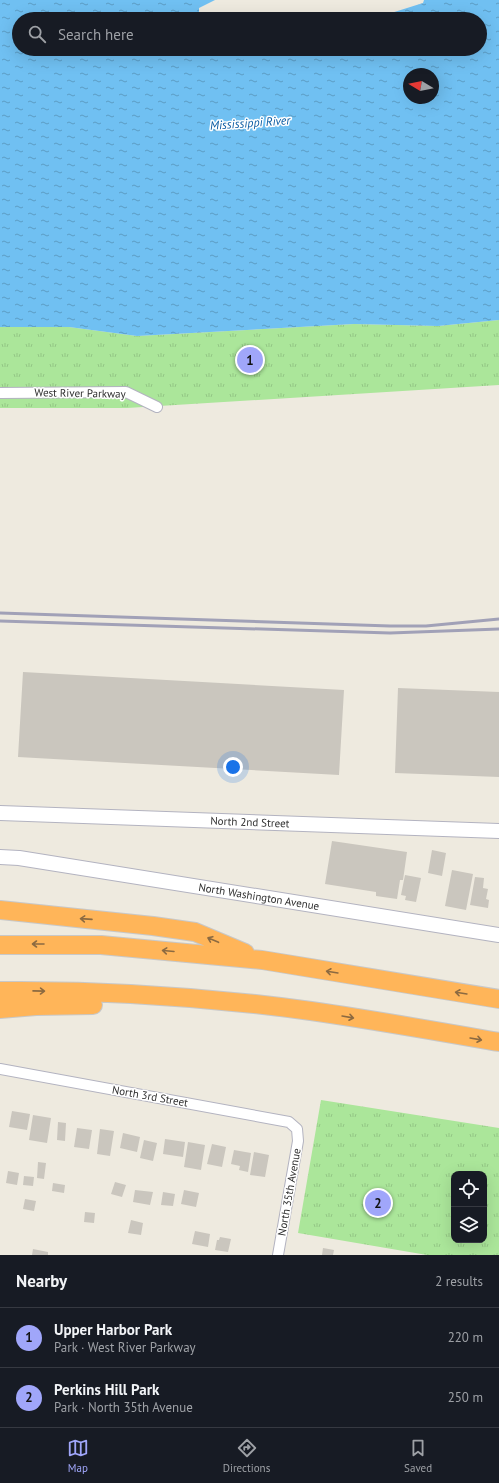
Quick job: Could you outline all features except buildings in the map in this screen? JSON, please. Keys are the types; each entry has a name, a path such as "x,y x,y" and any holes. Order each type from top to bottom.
{"highway":[{"path":"0,910 153,926 195,932 262,960"},
{"path":"0,945 101,945 262,960 499,999"},
{"path":"0,992 157,996 232,1002 310,1011 499,1042"},
{"path":"0,1009 75,1005 310,1011"}],"street":[{"name":"West River Parkway","path":"0,392 126,392 157,407"},
{"name":"North 2nd Street","path":"0,813 499,831"},
{"name":"North Washington Avenue","path":"0,846 19,858"},
{"name":"North Washington Avenue","path":"0,857 19,858 499,935"},
{"name":"North 3rd Street","path":"0,1069 289,1122 297,1129"},
{"name":"North 35th Avenue","path":"278,1255 298,1141 297,1129"}],"green space":[{"path":"499,320 499,385 127,408 0,408 0,327 69,327 137,336 354,324 438,326"},
{"path":"321,1100 499,1128 499,1255 427,1255 298,1233"}],"water":[{"name":"Mississippi River","path":"0,0 215,0 199,8 199,12 12,12 12,56 487,56 487,12 394,12 423,3 424,0 499,0 499,320 438,326 354,324 137,336 69,327 0,327"}],"railway":[{"path":"0,613 390,626 426,626 499,619"},
{"path":"0,621 390,633 499,629"}],"place":[{"name":"Upper Harbor Park","path":"250,360"},
{"name":"Perkins Hill Park","path":"378,1203"}]}
